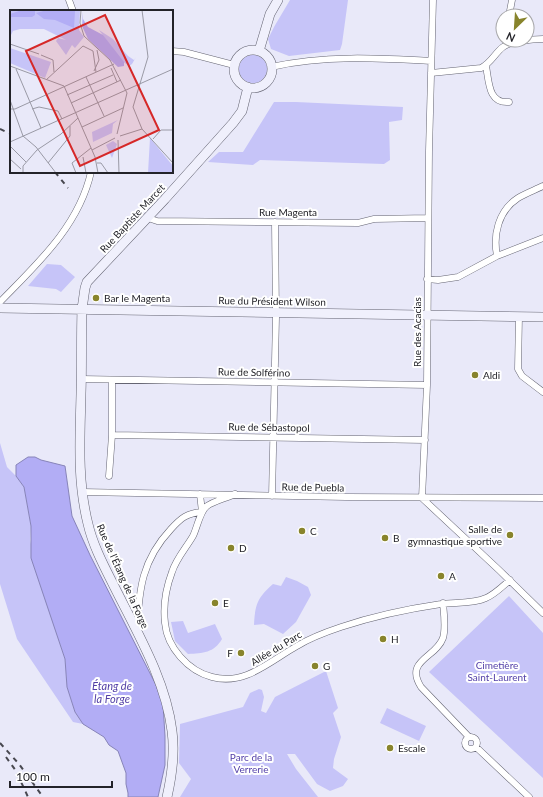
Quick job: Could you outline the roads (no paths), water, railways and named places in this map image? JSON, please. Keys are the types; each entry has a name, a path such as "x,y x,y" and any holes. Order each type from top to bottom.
{"street":[{"path":"69,0 73,10"},
{"path":"259,51 270,14 278,0"},
{"name":"Rue des Acacias","path":"422,498 427,385 427,279 433,0"},
{"path":"431,73 472,70 486,66 500,48"},
{"path":"173,51 184,52 234,64"},
{"path":"249,51 259,51 267,57 271,67 269,79 260,86 244,86 236,79 234,64 236,60 244,53 249,51"},
{"path":"271,67 296,62 361,58 431,61"},
{"path":"486,66 492,95 496,100 502,103 509,102"},
{"name":"Rue Baptiste Marcet","path":"82,309 87,282 148,218 237,118 242,111 248,87"},
{"path":"2,306 63,233 84,197 91,173"},
{"path":"497,256 495,237 504,211 518,198 543,186"},
{"name":"Rue Magenta","path":"148,218 157,221 358,223 374,219 428,218"},
{"path":"272,496 276,312 276,222"},
{"path":"427,279 438,280 458,277 497,256 543,238"},
{"name":"Rue du Président Wilson","path":"2,306 82,309 543,317"},
{"name":"Rue de l'Étang de la Forge","path":"82,309 80,452 80,480 82,492 88,524 95,545 160,684 169,715 172,732 172,766 167,797"},
{"path":"519,316 518,369 522,376 543,392"},
{"name":"Rue de Solférino","path":"81,379 427,385"},
{"path":"109,476 112,435 112,380"},
{"name":"Rue de Sébastopol","path":"112,435 425,440"},
{"name":"Rue de Puebla","path":"82,492 422,498 543,498"},
{"name":"Allée du Parc","path":"200,494 202,512"},
{"name":"Allée du Parc","path":"207,494 206,506 202,512 194,534 172,571 165,598 165,624 168,634 178,654 199,672 211,677 234,679 245,676 263,668 298,645 340,627 374,617 401,610 487,598 510,580"},
{"path":"206,506 235,494"},
{"path":"422,498 543,613"},
{"path":"137,632 139,592 145,571 153,552 168,532 183,517 191,512 202,512"},
{"path":"443,603 443,638 436,650 422,660 418,667 416,680 469,737 473,737 476,740 476,747"},
{"path":"469,737 465,741 466,747 470,750 476,747"},
{"path":"476,747 529,797"}],"water":[{"name":"Étang de la Forge","path":"28,457 35,457 65,466 72,516 90,555 156,685 163,704 165,736 165,765 158,797 128,797 126,773 118,751 109,745 104,737 83,724 75,712 67,687 65,659 31,558 31,526 24,487 16,476 16,465"}],"railway":[{"path":"0,129 10,134"},
{"path":"56,173 68,188"},
{"path":"0,743 19,764 43,797"},
{"path":"6,757 16,771 28,797"}],"place":[{"name":"Bar le Magenta","path":"96,298"},
{"name":"Aldi","path":"475,375"},
{"name":"C","path":"302,531"},
{"name":"Salle de gymnastique sportive","path":"510,535"},
{"name":"B","path":"385,538"},
{"name":"D","path":"231,548"},
{"name":"A","path":"441,576"},
{"name":"E","path":"215,603"},
{"name":"H","path":"383,639"},
{"name":"F","path":"241,653"},
{"name":"G","path":"315,666"},
{"name":"Escale","path":"390,748"}],"park label":[{"name":"Cimetière Saint-Laurent","path":"497,670"},
{"name":"Parc de la Verrerie","path":"251,762"}]}
